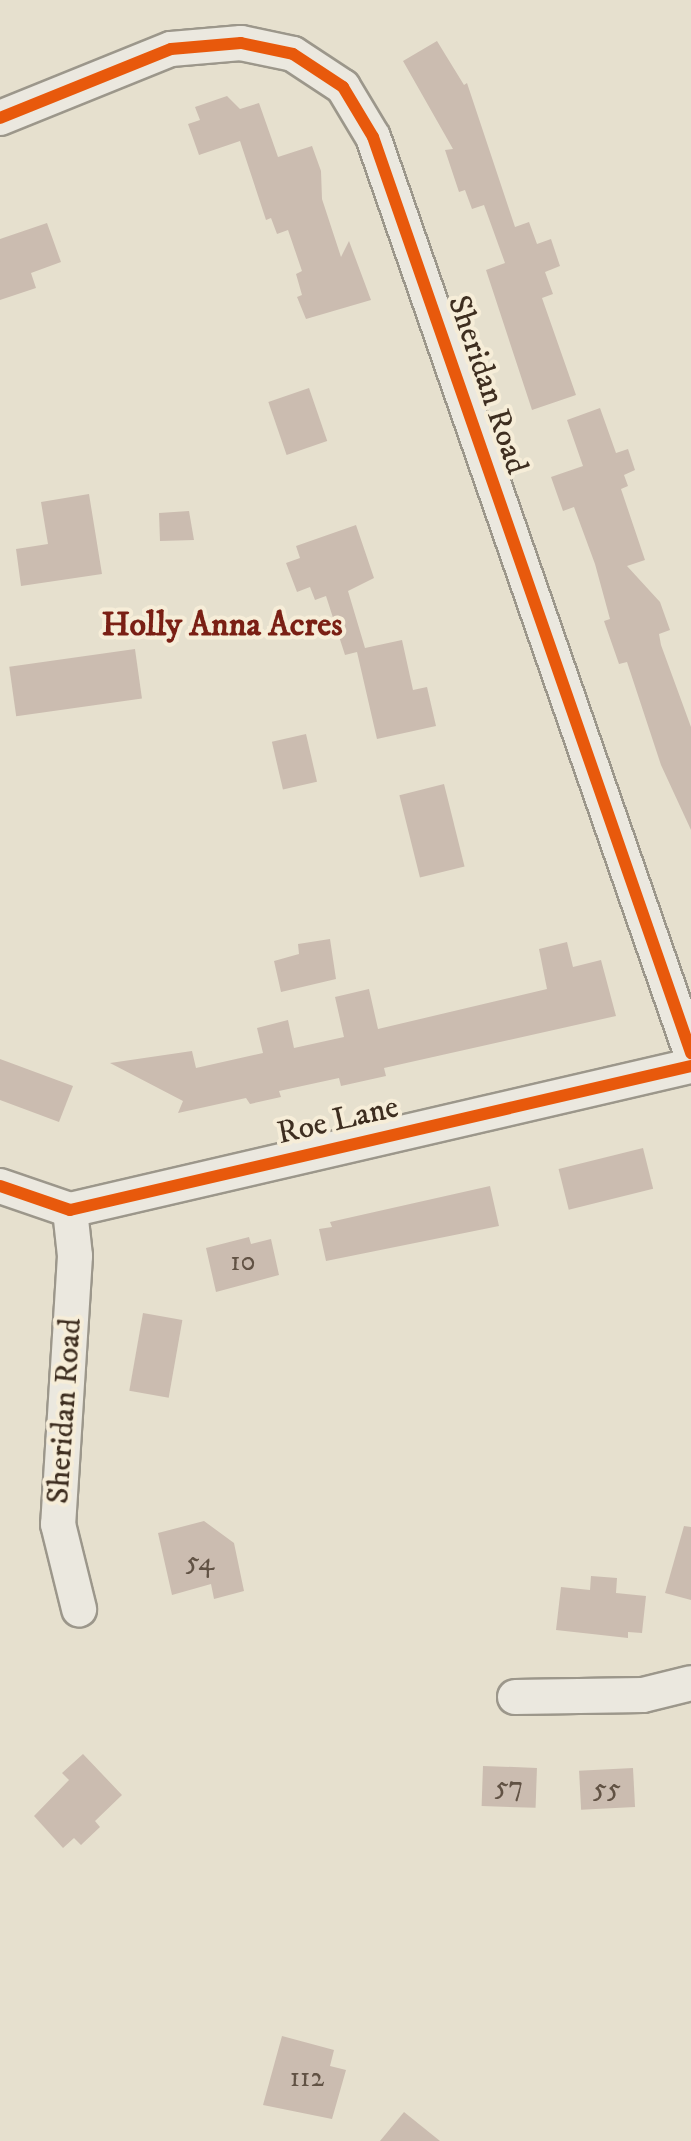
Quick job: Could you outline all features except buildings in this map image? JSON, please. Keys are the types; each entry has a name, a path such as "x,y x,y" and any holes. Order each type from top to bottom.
{"street":[{"name":"Sheridan Road","path":"0,118 171,49 227,44 293,54 343,87 373,137 691,1053"},
{"name":"Roe Lane","path":"70,1210 691,1066"},
{"path":"0,1186 70,1210"},
{"name":"Sheridan Road","path":"70,1210 75,1256 58,1524 79,1609"},
{"path":"515,1697 643,1695 691,1683"}],"cycle path":[{"path":"0,118 171,49 241,43 293,54 343,87 373,137 691,1053"},
{"path":"0,1186 70,1210 691,1066"}],"district":[{"name":"Holly Anna Acres","path":"222,626"}]}
